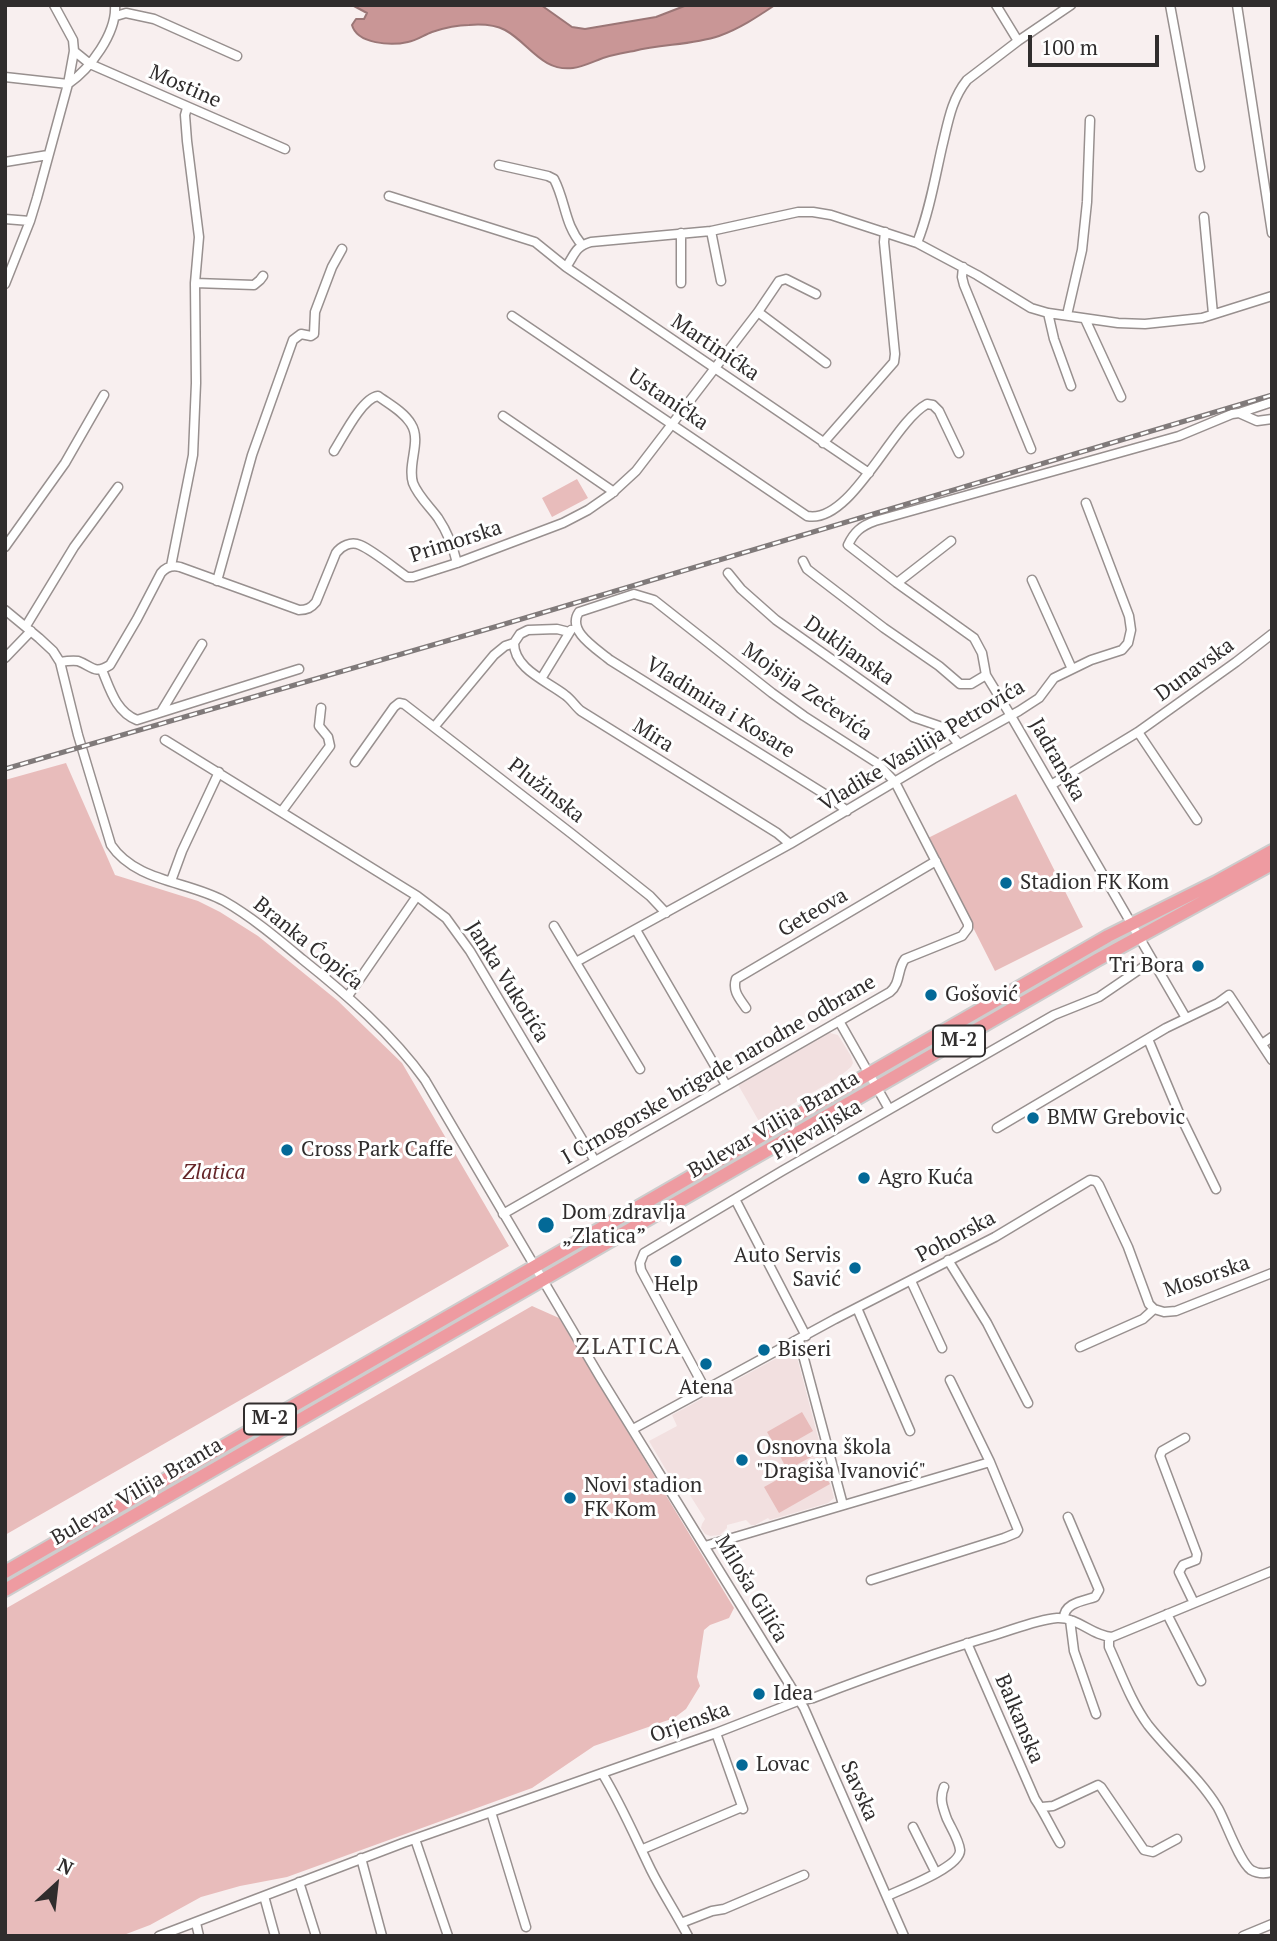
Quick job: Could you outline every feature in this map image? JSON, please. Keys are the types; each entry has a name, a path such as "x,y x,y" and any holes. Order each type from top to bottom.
{"main road":[{"name":"Bulevar Vilija Branta","path":"5,1572 1132,924 1216,883 1272,851"},
{"name":"Bulevar Vilija Branta","path":"5,1590 877,1087 1272,864"}],"street":[{"path":"5,284 30,222 68,84 74,51 73,40 54,5"},
{"path":"5,77 68,84 90,64 103,44 116,16 115,5"},
{"path":"996,5 1018,41"},
{"path":"917,243 956,96 967,80 1070,5"},
{"path":"1170,5 1200,167"},
{"path":"1237,5 1272,233"},
{"path":"116,16 126,13 154,19 237,55"},
{"name":"Mostine","path":"74,51 90,64 285,149"},
{"path":"5,610 53,651 60,662 74,661 95,670 102,670 110,665 161,573 171,566 193,455 196,383 194,283 199,237 187,141 187,108"},
{"path":"1067,315 1082,250 1090,120"},
{"path":"5,162 48,155"},
{"path":"499,165 554,179 568,223 582,245"},
{"name":"Martinićka","path":"389,196 535,242 566,267 713,369 869,473"},
{"path":"566,267 582,245 711,231 806,211 831,215 917,243 1031,308 1048,313 1145,324 1202,318 1272,296"},
{"path":"1204,216 1213,314"},
{"path":"5,219 30,222"},
{"path":"711,231 721,281"},
{"path":"823,443 894,362 885,232"},
{"path":"681,233 681,283"},
{"path":"217,581 252,455 293,340 301,334 314,334 315,312 332,267 342,249"},
{"path":"963,267 964,285 1031,449"},
{"path":"194,283 254,285 262,276"},
{"name":"Primorska","path":"171,566 305,610 316,602 336,553 340,547 347,544 360,545 410,577 457,563 563,523 614,492 636,471 779,281 783,278 817,295"},
{"path":"758,312 825,363"},
{"path":"1048,313 1071,386"},
{"name":"Ustanička","path":"512,316 804,514 819,516 843,502 869,473"},
{"path":"1085,318 1121,397"},
{"path":"5,547 65,463 104,395"},
{"path":"334,451 359,409 369,398 378,396 406,417 415,433 411,472 414,486 453,544 457,563"},
{"path":"1239,412 1272,402"},
{"path":"869,473 904,426 927,404 933,405 939,411 959,453"},
{"path":"1239,412 1257,421 1272,419"},
{"name":"Jadranska","path":"1139,937 986,675 982,653 974,638 848,545 863,525 1179,436 1239,412"},
{"path":"503,416 614,492"},
{"path":"5,658 29,629 81,538 118,487"},
{"name":"Vladike Vasilija Petrovića","path":"576,962 790,844 1011,716 1039,698 1054,678 1091,660 1122,650 1128,643 1131,630 1124,598 1086,503"},
{"path":"897,583 951,541"},
{"path":"803,561 807,569 960,684 971,684 986,675"},
{"name":"Dukljanska","path":"728,573 741,589 776,620 913,717 945,728 959,744"},
{"path":"1032,580 1072,669"},
{"name":"Mojsija Zečevića","path":"574,629 575,618 579,612 634,594 646,597 660,604 783,701 877,763 895,782 968,924"},
{"path":"435,726 494,655 514,643 520,634 528,630 574,629"},
{"path":"541,679 574,629"},
{"name":"Vladimira i Kosare","path":"574,629 625,670 831,798 847,811"},
{"name":"Dunavska","path":"1051,785 1138,732 1272,634"},
{"name":"Mira","path":"514,643 514,652 521,663 568,697 581,711 790,844"},
{"path":"161,712 202,644"},
{"name":"Branka Ćopića","path":"60,662 111,845 118,856 145,872 221,899 233,906 275,936 348,996 413,1063 425,1080 543,1280"},
{"path":"102,670 118,706 126,715 137,720 299,669"},
{"name":"Plužinska","path":"355,762 400,702 435,726 650,896 666,913"},
{"path":"282,811 330,746 328,737 319,726 321,708"},
{"path":"1138,732 1197,820"},
{"name":"Janka Vukotića","path":"166,740 417,896 446,918 470,951 595,1161"},
{"path":"171,881 219,772"},
{"name":"Geteova","path":"746,1009 736,992 736,979 936,861"},
{"path":"348,996 417,896"},
{"name":"I Crnogorske brigade narodne odbrane","path":"503,1214 894,989 905,959 962,936 968,924"},
{"path":"554,926 640,1069"},
{"path":"636,930 726,1085"},
{"path":"1139,937 1186,1018"},
{"name":"Pljevaljska","path":"705,1389 641,1270 641,1258 650,1250 889,1109 1054,1015 1098,997 1143,967"},
{"path":"997,1128 1148,1039 1229,995 1272,1060"},
{"path":"839,1021 889,1109"},
{"path":"1262,1044 1272,1037"},
{"path":"1148,1039 1179,1113 1216,1189"},
{"name":"Pohorska","path":"633,1429 995,1237 1087,1181 1094,1181 1099,1185 1118,1223 1149,1304 1154,1309"},
{"path":"735,1199 802,1338 844,1505"},
{"path":"948,1260 987,1323 1028,1403"},
{"name":"Mosorska","path":"1154,1309 1176,1311 1272,1273"},
{"name":"Miloša Gilića","path":"543,1280 798,1701"},
{"path":"911,1280 942,1348"},
{"path":"857,1308 911,1431"},
{"path":"1080,1347 1143,1319 1154,1309"},
{"path":"871,1580 1016,1534 1018,1526 950,1381"},
{"path":"1185,1438 1162,1451 1160,1456 1196,1551 1196,1560 1183,1565 1179,1572 1194,1603"},
{"path":"705,1546 990,1462"},
{"path":"1068,1517 1099,1590 1096,1597 1067,1608 1063,1613 1096,1714"},
{"path":"1067,1619 1108,1637 1116,1636 1272,1571"},
{"path":"1167,1614 1201,1681"},
{"name":"Orjenska","path":"163,1935 361,1858 716,1733 798,1701 967,1643 1040,1621 1067,1619"},
{"path":"1108,1637 1109,1647 1142,1717 1204,1788 1218,1808 1247,1866 1257,1873 1272,1872"},
{"name":"Balkanska","path":"967,1643 1035,1799 1042,1807 1043,1815 1060,1843"},
{"name":"Savska","path":"798,1701 804,1708 904,1936"},
{"path":"643,1849 743,1808 716,1733"},
{"path":"602,1773 688,1936"},
{"path":"1042,1807 1053,1806 1098,1786 1144,1850 1153,1852 1177,1839"},
{"path":"887,1896 936,1873 954,1862 960,1852 943,1808 941,1798 944,1787"},
{"path":"491,1812 526,1927"},
{"path":"913,1827 936,1873"},
{"path":"415,1839 448,1936"},
{"path":"361,1858 382,1936"},
{"path":"681,1923 724,1909 804,1875"},
{"path":"299,1882 316,1936"},
{"path":"264,1896 275,1936"},
{"path":"196,1923 199,1936"},
{"path":"1243,1936 1272,1924"}],"shaded area":[{"path":"352,5 541,5 572,27 585,29 656,17 687,5 775,5 719,36 621,53 580,67 562,68 544,61 505,30 488,25 450,27 401,43 367,40 355,31 352,25 356,19 364,19 367,13"},
{"path":"826,1032 838,1035 851,1056 851,1067 839,1077 760,1123 737,1083"},
{"name":"Osnovna škola \"Dragiša Ivanović\"","path":"786,1353 797,1357 834,1498 828,1503 770,1520 768,1518 755,1525 746,1520 727,1525 720,1535 705,1534 701,1528 705,1519 681,1481 672,1480 649,1441 677,1426 672,1415"}],"green space":[{"path":"577,479 588,498 552,517 542,498"},
{"name":"Zlatica","path":"66,763 115,875 198,901 258,936 338,1001 402,1063 509,1246 5,1535 5,780"},
{"name":"Stadion FK Kom","path":"1016,794 1083,927 995,971 928,838"},
{"path":"532,1306 559,1318 734,1608 729,1618 704,1630 697,1677 700,1686 686,1709 674,1718 594,1746 532,1788 287,1877 201,1897 150,1925 121,1936 5,1936 5,1609"},
{"path":"802,1412 813,1431 778,1451 767,1432"},
{"path":"805,1440 813,1456 787,1470 779,1454"},
{"path":"815,1459 830,1484 779,1513 764,1487"}],"railway":[{"path":"5,769 498,626 1272,395"}],"place":[{"name":"Stadion FK Kom","path":"1006,883"},
{"name":"Tri Bora","path":"1198,966"},
{"name":"Gošović","path":"931,995"},
{"name":"BMW Grebovic","path":"1033,1118"},
{"name":"Cross Park Caffe","path":"287,1150"},
{"name":"Agro Kuća","path":"864,1178"},
{"name":"Dom zdravlja „Zlatica”","path":"546,1225"},
{"name":"Help","path":"676,1261"},
{"name":"Auto Servis Savić","path":"855,1268"},
{"name":"Biseri","path":"764,1350"},
{"name":"Atena","path":"706,1364"},
{"name":"Osnovna škola \"Dragiša Ivanović\"","path":"742,1460"},
{"name":"Novi stadion FK Kom","path":"570,1498"},
{"name":"Idea","path":"759,1694"},
{"name":"Lovac","path":"742,1765"}],"district":[{"name":"ZLATICA","path":"629,1347"}]}
